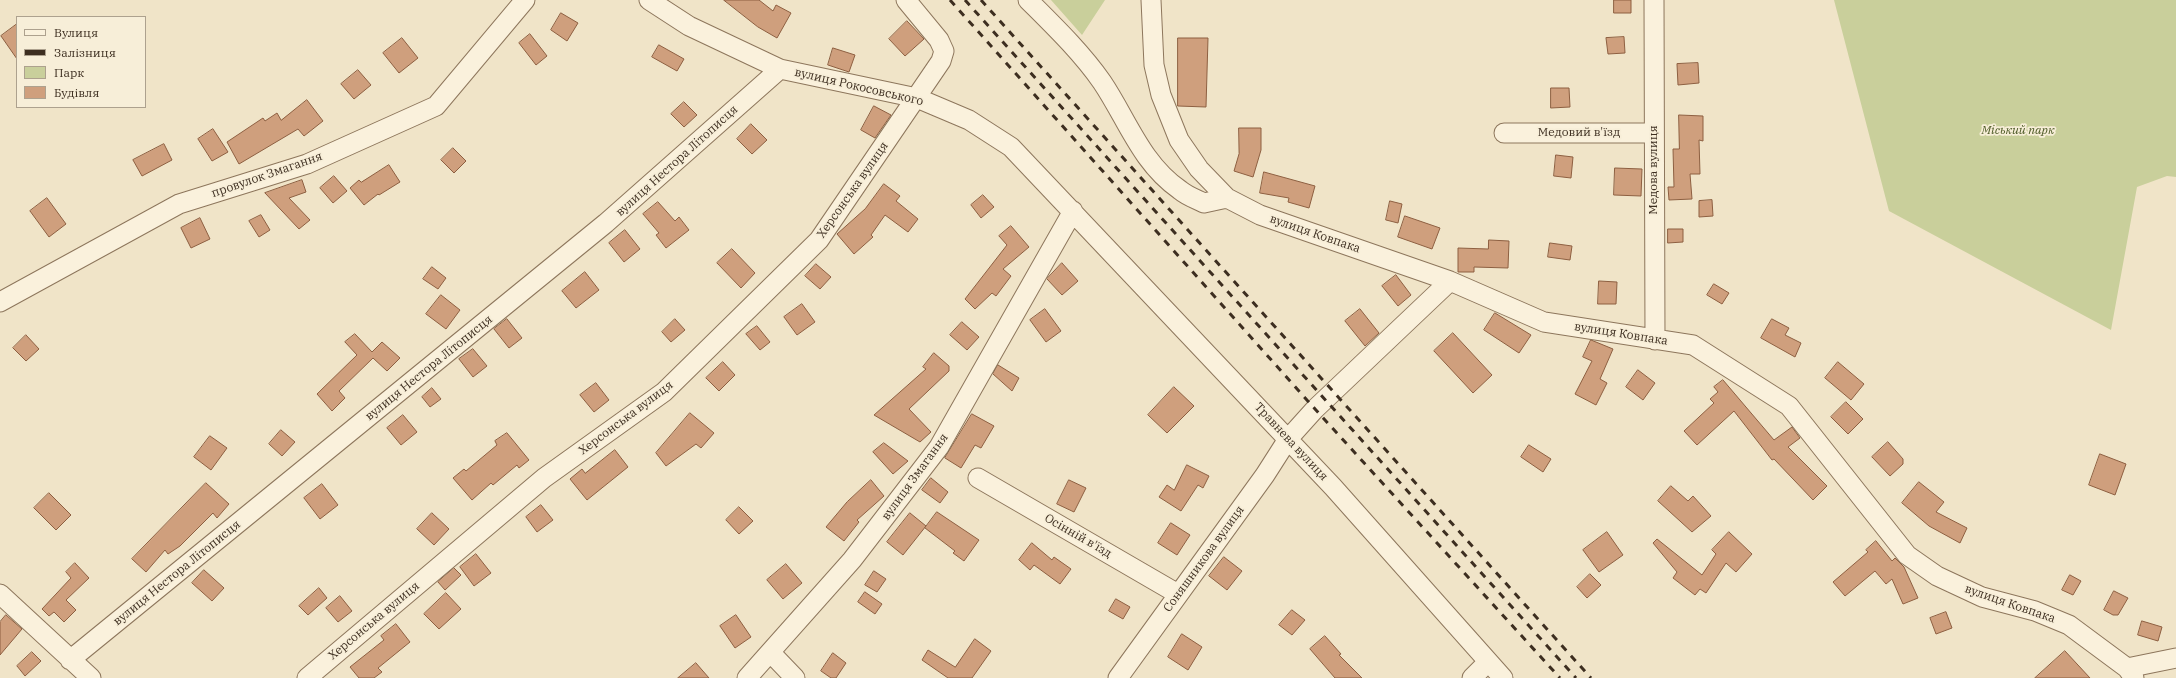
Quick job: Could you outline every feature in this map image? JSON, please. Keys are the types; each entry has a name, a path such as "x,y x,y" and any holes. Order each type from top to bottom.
{"street":[{"name":"провулок Змагання","path":"0,302 179,204 307,164 436,106 525,0"},
{"name":"вулиця Рокосовського","path":"649,0 689,26 780,69 917,98 968,120 1011,147 1073,211"},
{"name":"Херсонська вулиця","path":"307,678 544,478 664,392 819,240 941,61 944,51 939,40 906,0"},
{"path":"1028,0 1067,38 1102,82 1138,145 1154,168 1180,191 1204,203 1227,198"},
{"name":"вулиця Ковпака","path":"1151,0 1154,65 1161,95 1179,140 1199,169 1227,198 1260,215 1450,281 1544,322 1693,345 1788,406 1907,555 1937,576 1982,597 2035,611 2069,625 2126,675"},
{"name":"Медова вулиця","path":"1654,0 1655,340"},
{"name":"вулиця Нестора Літописця","path":"70,660 606,223 780,69"},
{"name":"Медовий в'їзд","path":"1504,133 1654,133"},
{"name":"Травнева вулиця","path":"1073,211 1338,492 1503,678"},
{"name":"вулиця Змагання","path":"747,678 852,560 939,447 1073,211"},
{"name":"Соняшникова вулиця","path":"1118,678 1265,475 1288,439 1315,409 1450,281"},
{"name":"Осінній в'їзд","path":"978,478 1178,594"},
{"path":"0,594 91,678"},
{"path":"770,652 796,678"},
{"path":"2126,675 2176,658"},
{"path":"1472,678 1488,662"}],"green space":[{"path":"1051,0 1105,0 1082,35"},
{"name":"Міський парк","path":"1834,0 2176,0 2176,177 2167,176 2137,187 2111,330 1889,211"}],"building":[{"path":"724,0 759,0 773,11 776,5 791,13 777,38 758,27"},
{"path":"1614,0 1631,0 1631,13 1614,13"},
{"path":"561,13 578,23 567,41 551,30"},
{"path":"907,21 924,39 905,56 889,39"},
{"path":"16,25 16,58 1,36"},
{"path":"530,34 547,56 536,65 519,43"},
{"path":"1624,37 1625,53 1608,54 1606,38"},
{"path":"402,38 418,58 399,73 383,53"},
{"path":"1178,38 1208,38 1206,107 1178,106"},
{"path":"659,45 684,59 677,71 652,57"},
{"path":"833,48 855,55 849,72 828,65"},
{"path":"1698,63 1699,83 1678,85 1677,64"},
{"path":"358,70 371,85 354,99 341,84"},
{"path":"1551,88 1569,88 1570,107 1551,108"},
{"path":"307,100 323,121 304,136 298,129 239,164 227,142 263,118 265,121 277,113 281,120"},
{"path":"684,102 697,115 684,127 671,114"},
{"path":"874,106 891,115 875,138 861,130"},
{"path":"1679,115 1703,116 1703,141 1699,140 1700,174 1690,174 1692,199 1669,200 1668,187 1674,187 1673,149 1679,149"},
{"path":"751,124 767,140 752,154 737,139"},
{"path":"1239,128 1261,128 1261,150 1253,177 1234,171 1239,154"},
{"path":"213,129 228,152 212,161 198,139"},
{"path":"164,144 172,160 142,176 133,160"},
{"path":"453,148 466,161 454,173 441,160"},
{"path":"1556,155 1573,157 1571,178 1554,176"},
{"path":"389,165 400,182 379,195 378,194 364,205 350,188 359,180 361,182"},
{"path":"1615,168 1642,169 1641,196 1614,195"},
{"path":"1264,172 1315,186 1309,208 1288,202 1289,198 1260,193"},
{"path":"334,176 347,191 333,203 320,188"},
{"path":"302,180 306,192 289,198 310,220 299,229 265,193"},
{"path":"884,184 900,196 896,201 918,219 908,232 885,215 871,235 873,237 854,254 837,234 865,209"},
{"path":"983,195 994,207 981,218 971,205"},
{"path":"47,198 66,224 49,237 30,211"},
{"path":"1712,200 1713,216 1699,217 1699,201"},
{"path":"1390,201 1402,204 1398,223 1386,220"},
{"path":"658,202 675,221 679,217 689,230 666,248 656,235 659,233 643,214"},
{"path":"261,215 270,230 259,237 249,221"},
{"path":"1405,216 1440,228 1432,249 1398,237"},
{"path":"200,218 210,239 191,248 181,228"},
{"path":"1011,226 1029,247 1003,269 1011,276 996,296 992,293 975,309 965,299 1007,245 999,236"},
{"path":"1668,229 1683,229 1683,242 1668,243"},
{"path":"625,230 640,249 624,262 609,243"},
{"path":"1489,240 1509,241 1508,268 1474,267 1474,272 1458,272 1458,248 1488,249"},
{"path":"1550,243 1572,246 1570,260 1548,257"},
{"path":"732,249 755,273 741,288 717,263"},
{"path":"1062,263 1078,281 1062,295 1047,279"},
{"path":"816,264 831,277 820,289 805,276"},
{"path":"432,267 446,278 438,289 423,279"},
{"path":"585,272 599,290 576,308 562,291"},
{"path":"1396,275 1411,295 1398,306 1382,286"},
{"path":"1599,281 1617,282 1616,304 1598,304"},
{"path":"1714,284 1729,293 1722,304 1707,295"},
{"path":"441,295 460,310 446,329 426,314"},
{"path":"802,304 815,322 797,335 784,317"},
{"path":"1045,309 1061,331 1046,342 1030,320"},
{"path":"1360,309 1379,333 1365,346 1345,321"},
{"path":"1495,313 1531,335 1519,353 1484,330"},
{"path":"507,319 522,338 509,348 494,329"},
{"path":"675,319 685,330 671,342 662,332"},
{"path":"1772,319 1789,328 1785,335 1801,343 1795,357 1761,338"},
{"path":"962,322 979,337 967,350 950,335"},
{"path":"757,326 770,342 760,350 746,334"},
{"path":"1453,333 1492,375 1473,393 1434,351"},
{"path":"355,334 372,352 382,342 400,358 387,371 373,358 339,391 345,398 332,411 317,394 357,355 345,342"},
{"path":"26,335 39,349 26,361 13,348"},
{"path":"1591,340 1613,349 1600,379 1607,383 1596,405 1575,394 1592,361 1583,357"},
{"path":"473,349 487,366 473,377 459,359"},
{"path":"934,353 949,366 949,371 909,409 931,432 920,442 874,415 926,369 923,367"},
{"path":"723,362 735,375 719,391 706,378"},
{"path":"1838,362 1864,384 1851,400 1825,378"},
{"path":"998,365 1019,378 1012,391 993,374"},
{"path":"1638,370 1655,383 1643,400 1626,387"},
{"path":"1723,380 1774,440 1792,427 1800,438 1788,447 1827,486 1813,500 1774,459 1772,460 1734,411 1697,445 1684,431 1714,403 1710,399 1718,392 1714,387"},
{"path":"596,383 609,400 594,412 580,395"},
{"path":"1174,387 1194,406 1167,433 1148,415"},
{"path":"432,388 441,399 430,407 422,397"},
{"path":"1846,402 1863,419 1848,434 1831,417"},
{"path":"690,413 714,433 701,448 696,444 666,466 656,453"},
{"path":"972,414 994,426 981,448 975,445 961,468 945,458"},
{"path":"403,415 417,432 401,445 387,428"},
{"path":"281,430 295,442 282,456 269,444"},
{"path":"507,433 529,460 519,468 517,465 493,485 491,483 472,500 453,478 464,469 466,471 497,445 495,441"},
{"path":"210,436 227,448 211,470 194,457"},
{"path":"1888,442 1903,459 1903,464 1890,476 1872,457"},
{"path":"884,443 908,461 893,474 873,452"},
{"path":"1529,445 1551,459 1543,472 1521,457"},
{"path":"615,450 628,467 587,500 570,479 582,469 585,473"},
{"path":"2100,454 2126,464 2115,495 2089,485"},
{"path":"1187,465 1209,476 1203,488 1198,485 1181,511 1159,497 1167,485 1174,490"},
{"path":"931,478 948,492 940,503 922,490"},
{"path":"871,480 884,496 857,520 859,522 844,541 826,527 847,502"},
{"path":"1069,480 1086,488 1074,512 1057,504"},
{"path":"1919,482 1944,502 1936,512 1967,528 1960,543 1929,526 1902,503"},
{"path":"206,483 229,504 217,518 213,513 180,546 168,554 165,550 146,572 132,559"},
{"path":"322,484 338,505 320,519 304,498"},
{"path":"1671,486 1688,501 1693,496 1711,516 1692,532 1658,501"},
{"path":"49,493 71,515 56,530 34,508"},
{"path":"541,505 553,520 537,532 526,517"},
{"path":"739,507 753,521 739,534 726,520"},
{"path":"937,512 979,540 964,561 953,553 955,551 925,528"},
{"path":"432,513 449,529 434,545 417,529"},
{"path":"910,513 926,526 903,555 887,542"},
{"path":"1171,523 1190,535 1177,555 1158,543"},
{"path":"1607,532 1623,555 1599,572 1583,550"},
{"path":"1729,532 1752,554 1736,572 1726,563 1706,593 1700,589 1695,595 1673,578 1677,572 1653,543 1657,539 1702,575 1716,554 1712,550"},
{"path":"1876,541 1892,561 1895,558 1904,567 1918,598 1903,604 1892,579 1886,584 1875,571 1845,596 1833,582 1868,552 1866,550"},
{"path":"1032,543 1052,560 1054,557 1071,569 1060,584 1034,565 1030,570 1019,560"},
{"path":"476,554 491,573 474,586 460,567"},
{"path":"1224,557 1242,571 1227,590 1209,576"},
{"path":"75,563 89,578 66,600 76,610 64,622 54,612 49,616 42,609 71,578 66,572"},
{"path":"786,564 802,583 783,599 767,580"},
{"path":"454,568 461,575 445,590 438,582"},
{"path":"204,570 224,588 212,601 192,583"},
{"path":"874,571 886,579 877,592 865,585"},
{"path":"1590,574 1601,585 1587,598 1577,587"},
{"path":"2070,575 2081,581 2073,595 2062,590"},
{"path":"319,588 327,598 308,615 299,606"},
{"path":"2114,591 2128,598 2118,615 2113,615 2104,610"},
{"path":"865,592 882,604 875,614 858,602"},
{"path":"446,593 461,609 439,629 424,614"},
{"path":"340,596 352,611 338,622 326,608"},
{"path":"1116,599 1130,607 1123,619 1109,611"},
{"path":"1292,610 1305,620 1292,635 1279,625"},
{"path":"1946,612 1952,628 1936,634 1930,618"},
{"path":"6,615 22,629 0,655 0,622"},
{"path":"736,615 751,637 735,648 720,626"},
{"path":"2142,621 2162,627 2158,641 2138,635"},
{"path":"396,624 410,642 378,668 382,672 374,678 359,678 350,667 384,640 381,636"},
{"path":"1182,634 1202,647 1188,670 1168,657"},
{"path":"1325,636 1341,654 1339,655 1362,678 1335,678 1310,649"},
{"path":"975,639 991,651 972,678 948,678 922,660 928,650 955,667"},
{"path":"2065,651 2090,678 2035,678"},
{"path":"32,652 41,661 25,676 17,666"},
{"path":"833,653 846,663 836,678 831,678 821,671"},
{"path":"696,663 709,678 678,678"}],"railway":[{"path":"950,0 1315,409 1560,678"},
{"path":"965,0 1576,678"},
{"path":"981,0 1591,678"}]}
